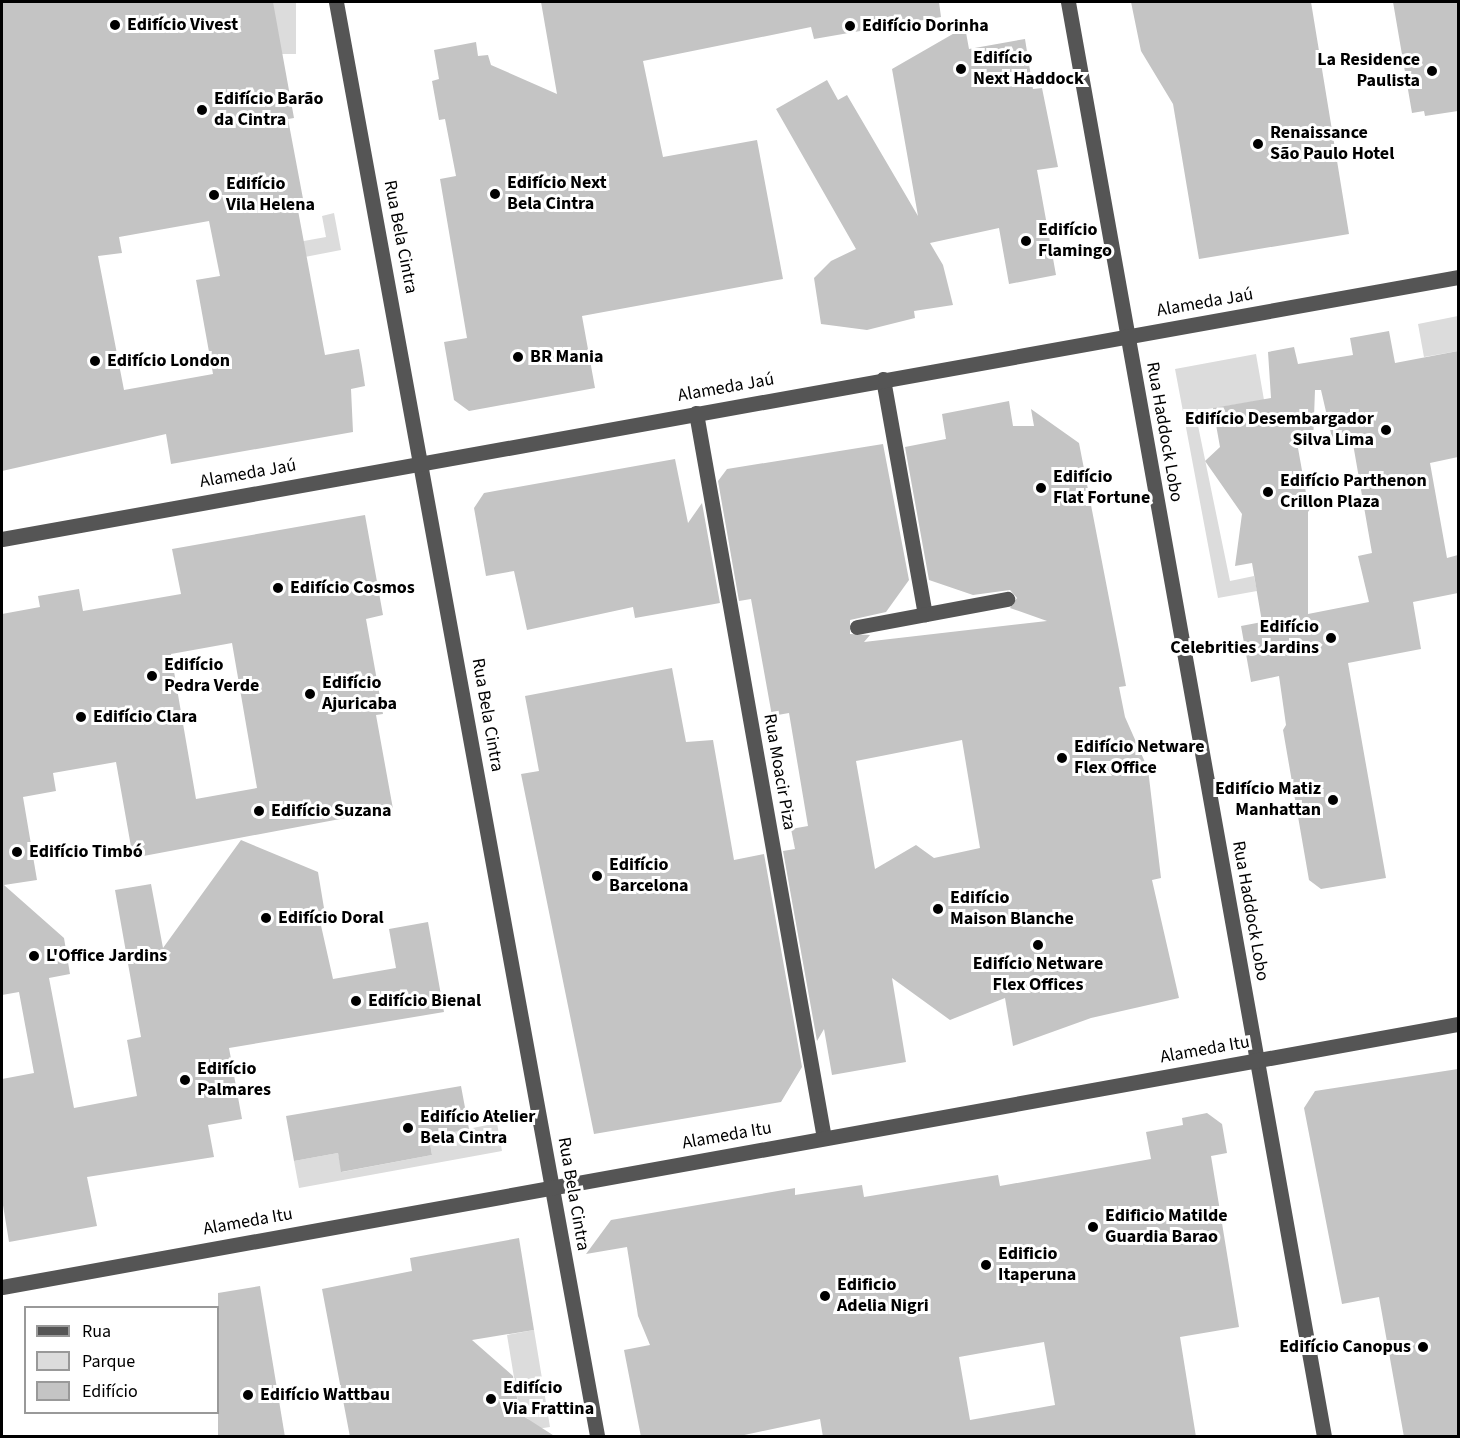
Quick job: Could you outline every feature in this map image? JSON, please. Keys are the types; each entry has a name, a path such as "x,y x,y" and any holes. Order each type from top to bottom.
{"street":[{"name":"Rua Bela Cintra","path":"336,2 422,463 597,1437"},
{"name":"Rua Haddock Lobo","path":"1068,2 1324,1437"},
{"name":"Alameda Jaú","path":"2,539 1458,277"},
{"path":"883,380 925,614"},
{"name":"Rua Moacir Piza","path":"696,413 824,1138"},
{"path":"857,627 1007,599"},
{"name":"Alameda Itu","path":"2,1287 1458,1024"}],"green space":[{"path":"273,2 296,2 296,54 273,54"},
{"path":"334,213 341,250 279,262 276,246 326,237 322,216"},
{"path":"1458,316 1458,351 1424,357 1418,324"},
{"path":"1256,354 1264,400 1195,411 1230,581 1254,576 1257,591 1218,598 1175,369"},
{"path":"497,1123 502,1151 299,1188 294,1161 338,1153 342,1172 432,1155 429,1137"},
{"path":"534,1330 550,1427 530,1430 528,1419 520,1414 507,1335"}],"building":[{"path":"2,2 273,2 294,118 288,119 304,204 297,205 325,355 359,349 365,386 351,389 353,432 171,464 166,434 2,471","holes":["209,221 220,276 196,280 213,374 124,390 98,256 122,253 119,237"]},
{"path":"541,2 939,2 941,17 814,39 811,27 643,61 663,157 757,140 783,279 582,316 595,388 469,411 454,400 444,342 467,338 440,179 456,176 445,119 439,120 432,81 439,79 434,50 476,42 478,56 488,55 491,65 557,94"},
{"name":"Renaissance São Paulo Hotel","path":"1131,2 1311,2 1349,234 1199,259 1173,104 1141,51"},
{"name":"La Residence Paulista","path":"1393,2 1458,2 1458,111 1425,116 1424,111 1412,113"},
{"path":"965,27 969,49 1025,39 1033,89 1042,88 1058,167 1037,170 1056,275 1009,284 999,228 930,243 943,265 953,305 914,311 915,318 867,330 821,324 814,278 831,261 856,249 776,109 827,80 838,100 847,95 918,216 892,69"},
{"path":"1389,331 1395,363 1458,351 1458,457 1430,463 1447,558 1458,555 1458,593 1413,602 1421,649 1348,663 1386,878 1321,889 1309,880 1283,730 1286,725 1279,676 1251,682 1241,626 1262,622 1252,563 1235,566 1242,514 1205,461 1220,447 1213,408 1271,398 1268,352 1294,347 1298,364 1353,355 1350,338","holes":["1315,390 1321,390 1333,442 1352,438 1372,553 1358,556 1369,602 1308,614 1308,512 1316,501 1306,493 1298,448 1313,445"]},
{"path":"1009,401 1013,426 1034,426 1031,409 1079,443 1126,686 1119,687 1125,717 1148,769 1161,878 1152,880 1179,998 1091,1018 1013,1046 1005,998 950,1020 892,978 906,1062 832,1075 824,1029 817,1041 783,851 795,849 791,829 808,826 789,713 772,716 751,599 739,601 718,481 727,469 883,444 909,580 886,612 850,620 850,634 870,635 864,642 1047,621 1010,608 1017,598 1010,590 973,595 929,580 905,447 946,439 942,414","holes":["962,740 980,848 934,858 916,845 875,869 856,761"]},
{"path":"675,459 688,523 702,503 720,603 635,618 633,607 527,630 514,571 486,576 474,508 484,493"},
{"path":"365,515 383,615 366,619 383,714 376,715 393,809 133,858 116,762 53,773 56,791 23,797 37,880 4,885 64,938 70,974 49,978 74,1108 137,1096 127,1040 141,1037 115,890 151,884 163,948 241,840 318,872 325,914 320,921 333,979 396,968 389,929 428,922 444,1012 229,1048 242,1119 208,1125 214,1157 87,1177 97,1226 9,1242 2,1199 2,1079 34,1073 19,992 2,995 2,614 40,607 38,596 79,589 83,611 181,594 172,549","holes":["232,643 257,788 196,799 171,654"]},
{"path":"672,668 686,742 713,740 734,860 764,854 802,1067 781,1102 594,1134 521,774 539,771 525,696"},
{"path":"1458,1069 1458,1437 1404,1437 1379,1297 1342,1304 1304,1108 1315,1091"},
{"name":"Edifício Atelier Bela Cintra","path":"461,1086 469,1129 429,1137 432,1155 341,1172 338,1153 294,1161 286,1116"},
{"path":"1207,1113 1222,1124 1227,1153 1211,1156 1239,1327 1180,1337 1196,1437 823,1437 820,1419 735,1437 641,1437 624,1350 650,1345 638,1316 627,1247 586,1254 611,1220 795,1188 795,1195 862,1185 864,1197 998,1175 1000,1186 1151,1159 1146,1132 1183,1125 1182,1118","holes":["1044,1342 1055,1405 970,1420 959,1357"]},
{"path":"519,1238 534,1330 472,1340 513,1376 520,1414 556,1437 350,1437 322,1289 412,1271 410,1258"},
{"path":"260,1286 285,1437 218,1437 218,1293"}],"place":[{"name":"Edifício Vivest","path":"115,25"},
{"name":"Edifício Dorinha","path":"850,26"},
{"name":"Edifício Next Haddock","path":"961,69"},
{"name":"La Residence Paulista","path":"1432,71"},
{"name":"Edifício Barão da Cintra","path":"202,110"},
{"name":"Renaissance São Paulo Hotel","path":"1258,144"},
{"name":"Edifício Next Bela Cintra","path":"495,194"},
{"name":"Edifício Vila Helena","path":"214,195"},
{"name":"Edifício Flamingo","path":"1026,241"},
{"name":"BR Mania","path":"518,357"},
{"name":"Edifício London","path":"95,361"},
{"name":"Edifício Desembargador Silva Lima","path":"1386,430"},
{"name":"Edifício Flat Fortune","path":"1041,488"},
{"name":"Edifício Parthenon Crillon Plaza","path":"1268,492"},
{"name":"Edifício Cosmos","path":"278,588"},
{"name":"Edifício Celebrities Jardins","path":"1331,638"},
{"name":"Edifício Pedra Verde","path":"152,676"},
{"name":"Edifício Ajuricaba","path":"310,694"},
{"name":"Edifício Clara","path":"81,717"},
{"name":"Edifício Netware Flex Office","path":"1062,758"},
{"name":"Edifício Matiz Manhattan","path":"1333,800"},
{"name":"Edifício Suzana","path":"259,811"},
{"name":"Edifício Timbó","path":"17,852"},
{"name":"Edifício Barcelona","path":"597,876"},
{"name":"Edifício Maison Blanche","path":"938,909"},
{"name":"Edifício Doral","path":"266,918"},
{"name":"Edifício Netware Flex Offices","path":"1038,945"},
{"name":"L'Office Jardins","path":"34,956"},
{"name":"Edifício Bienal","path":"356,1001"},
{"name":"Edifício Palmares","path":"185,1080"},
{"name":"Edifício Atelier Bela Cintra","path":"408,1128"},
{"name":"Edificio Matilde Guardia Barao","path":"1093,1227"},
{"name":"Edificio Itaperuna","path":"986,1265"},
{"name":"Edificio Adelia Nigri","path":"825,1296"},
{"name":"Edifício Canopus","path":"1423,1347"},
{"name":"Edifício Wattbau","path":"248,1395"},
{"name":"Edifício Via Frattina","path":"491,1399"}]}
